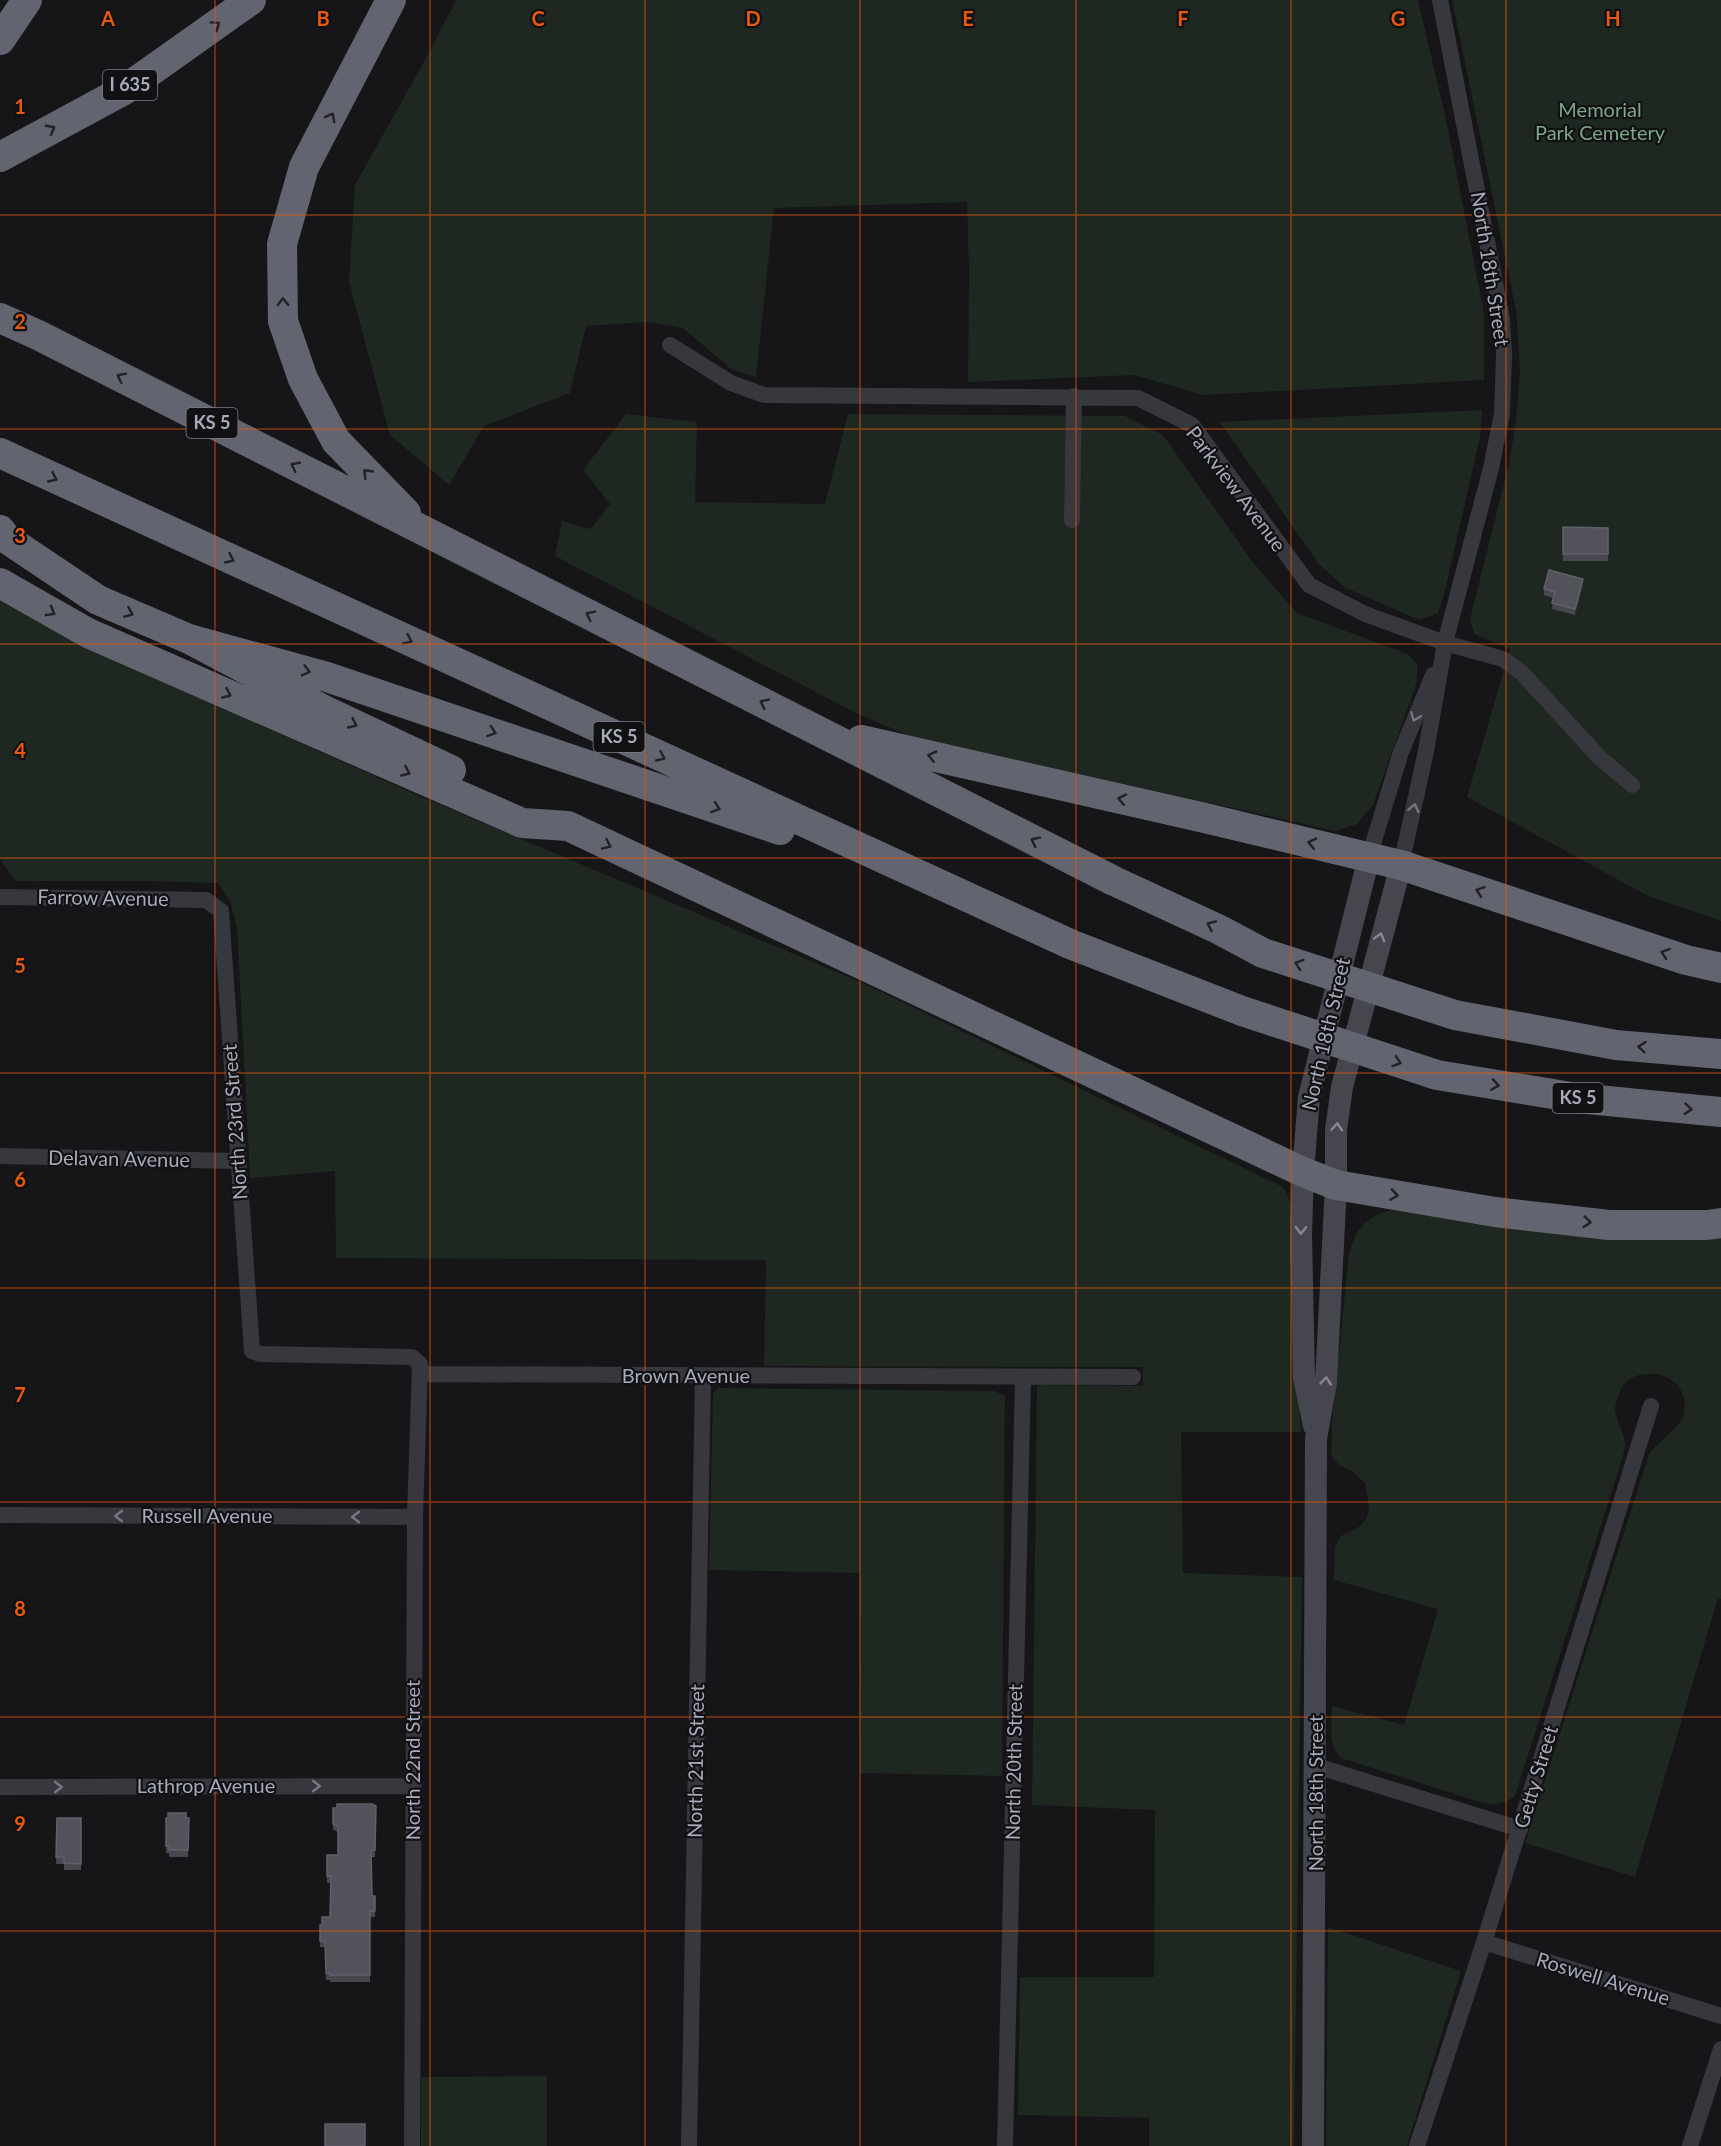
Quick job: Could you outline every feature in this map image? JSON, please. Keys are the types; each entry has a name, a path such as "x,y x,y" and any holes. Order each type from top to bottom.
{"highway":[{"path":"0,40 27,0"},
{"name":"I 635","path":"0,157 124,90 251,0"},
{"path":"391,0 304,167 282,244 283,321 303,379 336,441 422,530"},
{"name":"KS 5","path":"0,318 48,340 1114,881 1218,928 1263,952 1455,1015 1617,1045 1721,1054"},
{"name":"KS 5","path":"0,453 1070,944 1242,1011 1437,1075 1577,1098 1721,1112"},
{"path":"4,535 98,600 189,639 324,710 1303,1172 1336,1185 1495,1212 1609,1225 1721,1223"},
{"path":"0,583 88,633 522,823 568,826"},
{"path":"189,639 327,677 934,882"},
{"path":"816,730 1369,856 1686,960 1721,968"}],"main road":[{"name":"North 18th Street","path":"1316,1439 1304,1377 1301,1235 1309,1097 1369,856"},
{"name":"North 18th Street","path":"1313,2146 1316,1439 1326,1382 1336,1185 1336,1130 1342,1087 1401,865"}],"street":[{"name":"North 18th Street","path":"1401,865 1426,751 1445,643 1491,468 1502,414 1504,355 1502,319 1440,0"},
{"name":"Parkview Avenue","path":"670,345 731,383 764,395 1138,398 1192,425 1309,585 1365,614 1445,643 1503,659 1522,673 1600,758 1632,784"},
{"path":"1072,520 1074,396"},
{"name":"North 18th Street","path":"1369,856 1401,753 1445,643"},
{"name":"Farrow Avenue","path":"0,897 206,900"},
{"name":"North 23rd Street","path":"206,900 221,911 252,1351 260,1354 412,1357 420,1364 420,1374"},
{"name":"Delavan Avenue","path":"0,1156 237,1161"},
{"name":"Brown Avenue","path":"420,1374 1133,1377"},
{"name":"North 22nd Street","path":"412,2146 415,1517 420,1374"},
{"name":"North 21st Street","path":"689,2146 703,1376"},
{"name":"North 20th Street","path":"1005,2146 1023,1378"},
{"name":"Getty Street","path":"1417,2146 1520,1829 1651,1406"},
{"name":"Russell Avenue","path":"0,1515 415,1517"},
{"path":"1316,1766 1520,1829"},
{"name":"Lathrop Avenue","path":"0,1787 413,1785"},
{"name":"Roswell Avenue","path":"1484,1942 1721,2016"},
{"path":"1690,2146 1721,2049"}],"green space":[{"path":"456,0 1418,0 1447,124 1484,313 1484,380 1203,395 1134,375 968,382 967,202 774,208 756,377 731,369 683,328 647,322 586,326 570,393 484,426 449,485 390,435 349,282 355,185"},
{"name":"Memorial Park Cemetery","path":"1452,0 1721,0 1721,921 1648,896 1467,797 1510,649 1474,634 1470,619 1509,463 1516,422 1520,371 1516,310"},
{"path":"1482,410 1480,437 1444,595 1438,613 1419,620 1344,587 1318,563 1220,422"},
{"path":"626,414 697,422 695,502 825,504 848,414 1125,416 1163,435 1251,560 1297,613 1408,654 1417,664 1417,682 1373,805 1357,824 1336,831 912,737 854,712 555,556 562,521 591,529 610,504 583,470"},
{"path":"0,598 80,643 280,734 417,795 865,984 1283,1187 1292,1206 1296,1367 1301,1432 1181,1432 1183,1573 1302,1577 1294,2146 1149,2146 1149,2118 1018,2115 1020,1977 1154,1977 1155,1810 1032,1805 1037,1385 1143,1386 1143,1367 764,1366 766,1260 336,1258 335,1171 250,1178 237,927 230,901 218,883 15,881 0,859"},
{"path":"1395,1209 1721,1232 1721,1599 1718,1598 1635,1877 1525,1843 1649,1454 1678,1425 1683,1416 1685,1407 1680,1388 1663,1376 1642,1374 1633,1377 1625,1382 1617,1401 1615,1412 1625,1443 1623,1456 1515,1796 1496,1804 1477,1801 1341,1758 1334,1746 1331,1734 1332,1706 1404,1725 1438,1609 1334,1580 1335,1547 1341,1536 1359,1527 1367,1518 1369,1506 1365,1483 1352,1471 1338,1464 1331,1455 1332,1422 1349,1253 1364,1224 1377,1215"},
{"path":"719,1388 994,1391 1005,1396 1002,1776 860,1773 859,1573 709,1570 713,1393"},
{"path":"1328,1927 1461,1971 1407,2146 1326,2146"},
{"path":"547,2076 547,2146 421,2146 421,2077"}],"building":[{"path":"1563,527 1608,528 1608,554 1563,554"},
{"path":"1549,570 1583,579 1575,609 1552,603 1555,592 1544,589"},
{"path":"337,1804 376,1806 375,1850 371,1850 372,1896 375,1896 375,1911 370,1911 370,1975 330,1975 326,1973 325,1941 320,1941 320,1925 322,1925 322,1917 330,1917 331,1876 327,1876 327,1855 338,1855 338,1826 333,1824 333,1808 337,1808"},
{"path":"168,1813 186,1813 186,1818 189,1818 188,1850 169,1850 169,1846 166,1846"},
{"path":"57,1818 81,1818 81,1864 64,1863 64,1857 56,1857"},
{"path":"325,2124 365,2124 365,2146 325,2146"}]}
